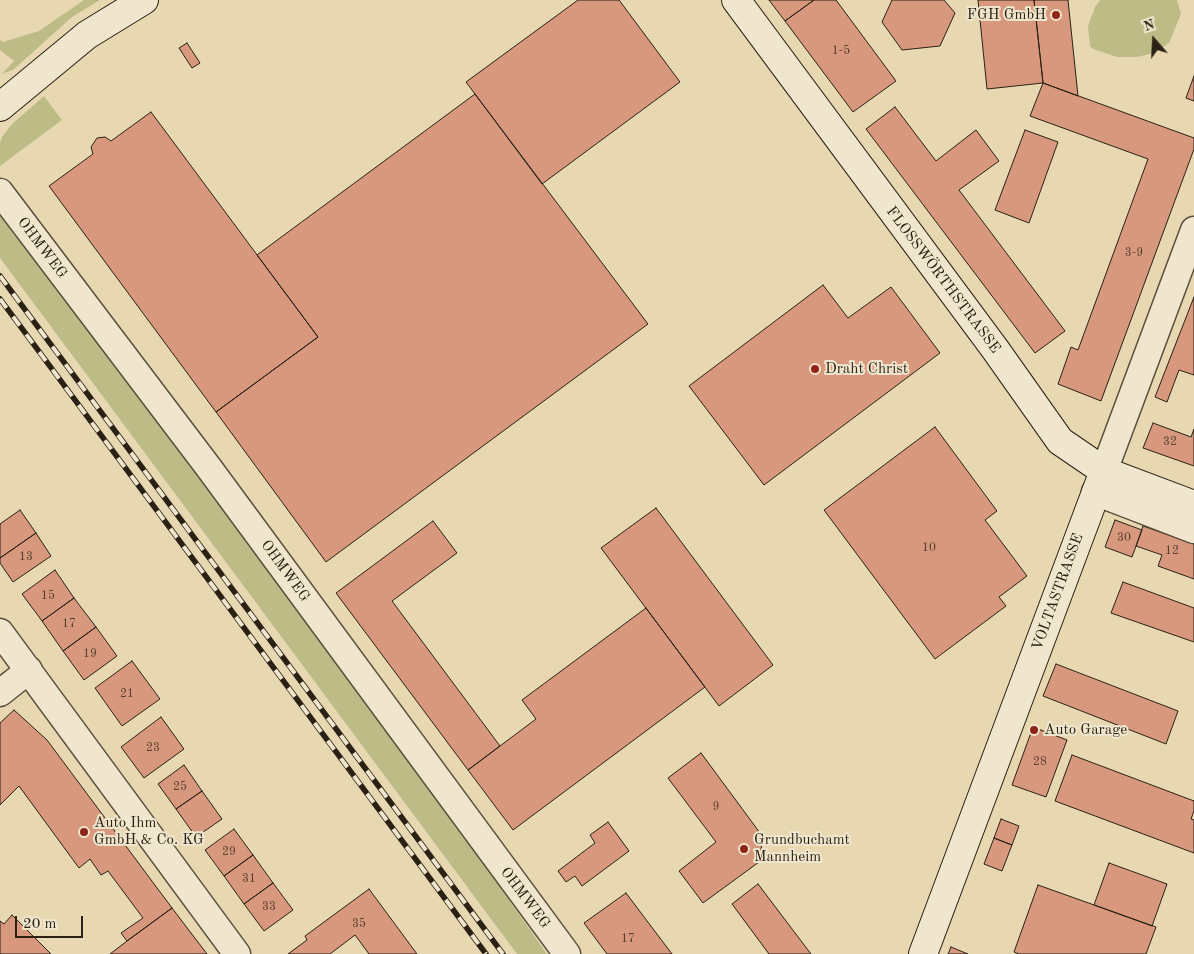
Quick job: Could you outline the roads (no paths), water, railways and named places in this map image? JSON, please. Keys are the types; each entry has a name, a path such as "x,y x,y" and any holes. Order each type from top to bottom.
{"street":[{"path":"0,107 88,35 144,0"},
{"name":"FLOSSWÖRTHSTRASSE","path":"736,0 1060,441 1099,482 1194,530"},
{"name":"OHMWEG","path":"0,192 209,468 567,954"},
{"name":"VOLTASTRASSE","path":"923,954 1194,230"},
{"name":"FLOSSWÖRTHSTRASSE","path":"1099,482 1194,504"},
{"path":"0,632 236,954"},
{"path":"0,693 28,670"}],"railway":[{"path":"0,276 503,954"},
{"path":"0,299 486,954"}],"place":[{"name":"FGH GmbH","path":"1056,15"},
{"name":"Draht Christ","path":"815,369"},
{"name":"Auto Garage","path":"1034,730"},
{"name":"Auto Ihm GmbH & Co. KG","path":"84,832"},
{"name":"Grundbuchamt Mannheim","path":"744,849"}]}
